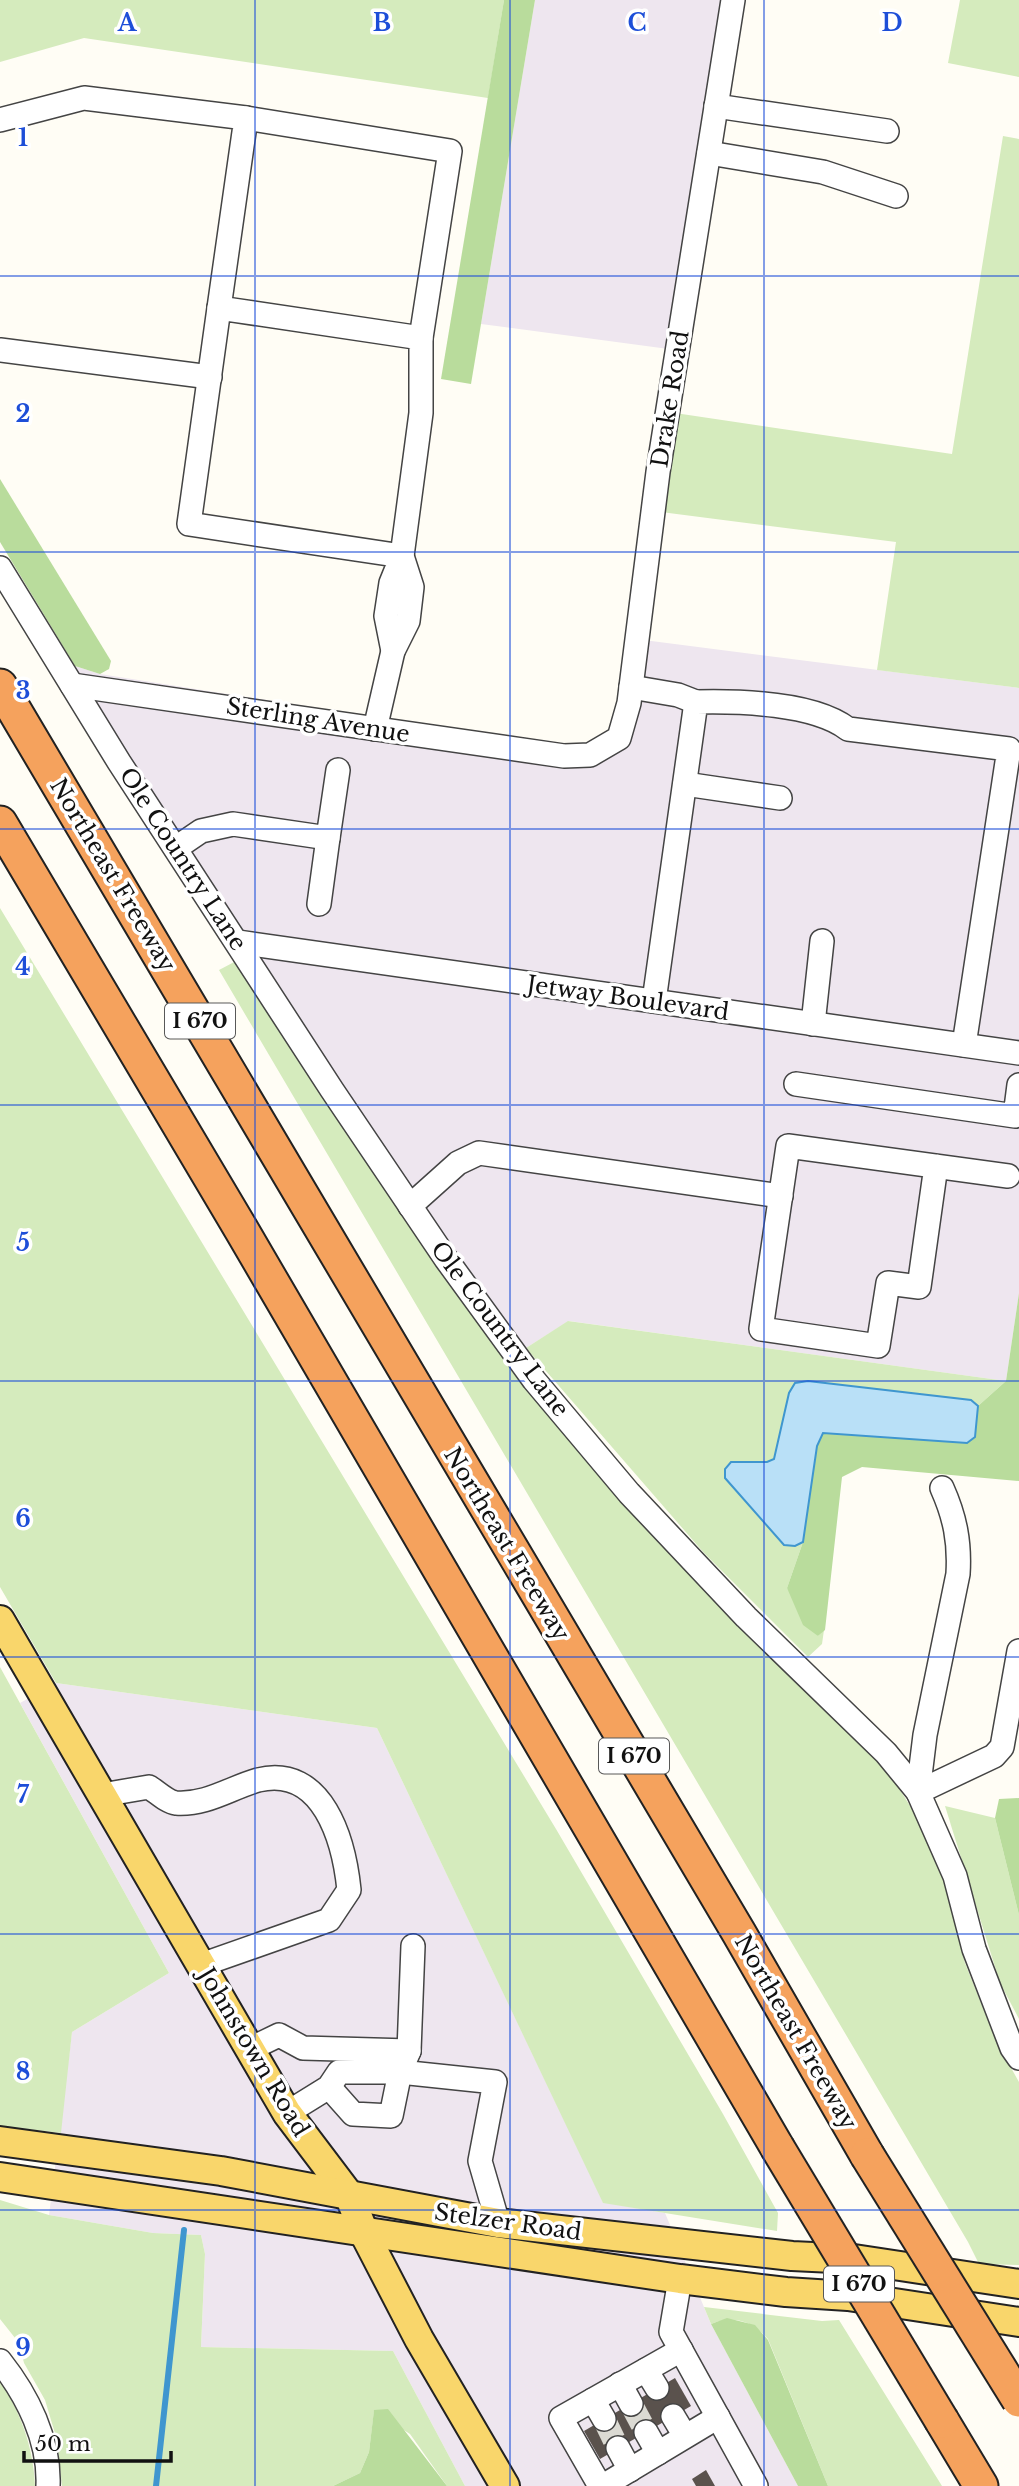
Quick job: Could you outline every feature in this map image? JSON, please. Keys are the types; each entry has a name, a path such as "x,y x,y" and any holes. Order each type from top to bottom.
{"highway":[{"name":"Northeast Freeway","path":"0,686 739,1933 867,2155 1019,2400"},
{"name":"I 670","path":"4,831 241,1229 777,2147 981,2486"}],"main road":[{"name":"Johnstown Road","path":"0,1620 287,2113 349,2195 365,2235 419,2339 505,2486"},
{"name":"Stelzer Road","path":"0,2141 221,2171 498,2223 792,2256 854,2259 1019,2284"},
{"name":"Stelzer Road","path":"0,2177 365,2235 680,2279 786,2292 848,2296 1019,2322"}],"street":[{"name":"Drake Road","path":"564,756 590,755 619,738 625,726 658,472 733,0"},
{"path":"0,120 84,97 246,118 450,151 421,338 421,413 402,556 391,583 386,617 393,651 375,729"},
{"path":"716,106 887,131"},
{"path":"246,118 189,524 402,556"},
{"path":"709,153 824,172 896,197"},
{"path":"219,308 421,338"},
{"path":"0,350 210,377"},
{"name":"Ole Country Lane","path":"0,568 176,848 410,1206 534,1381 629,1493 746,1617 887,1752 918,1793 955,1876 974,1949 1012,2048 1019,2058"},
{"name":"Sterling Avenue","path":"72,685 564,756"},
{"path":"631,687 678,695 696,702 736,701 832,717 848,729 1009,749 964,1045"},
{"path":"654,1001 696,702"},
{"path":"319,904 338,770"},
{"path":"685,784 780,798"},
{"path":"176,848 201,831 233,824 328,838"},
{"path":"813,1024 822,941"},
{"name":"Jetway Boulevard","path":"238,942 1019,1053"},
{"path":"796,1084 1015,1116 1019,1085"},
{"path":"936,1166 919,1287 888,1283 878,1346 761,1329 788,1146 936,1166 1008,1176"},
{"path":"410,1206 458,1163 478,1153 781,1196"},
{"path":"918,1793 928,1723 956,1584 960,1548 953,1514 942,1488"},
{"path":"918,1793 994,1756 1002,1747 1019,1651"},
{"path":"102,1796 149,1787 173,1803 205,1801 258,1780 286,1776 316,1794 345,1851 349,1890 328,1920 201,1965"},
{"path":"329,2087 353,2113 391,2116 405,2061 413,1946"},
{"path":"250,2049 279,2035 303,2048 405,2061 495,2082 480,2161 498,2223"},
{"path":"287,2113 329,2087 339,2072 405,2061"},
{"path":"680,2279 671,2332 756,2486"},
{"path":"681,2350 651,2379 625,2394 598,2409 561,2418 601,2486 718,2417"},
{"path":"0,2361 21,2388 39,2428 48,2486"},
{"path":"673,2416 685,2436"},
{"path":"646,2432 658,2453"},
{"path":"618,2448 630,2470"}],"shaded area":[{"path":"535,0 731,0 676,350 481,324"},
{"path":"628,638 1019,688 1019,1293 1006,1381 569,1321 507,1360 393,1198 54,680 75,666 100,674 567,747 597,741 611,728 620,705"},
{"path":"56,1683 377,1728 603,2202 665,2213 711,2324 798,2486 465,2486 393,2351 201,2347 205,2254 201,2235 153,2233 49,2215 72,2032 169,1973 20,1703"}],"green space":[{"path":"0,0 504,0 488,98 84,38 0,62"},
{"path":"504,0 535,0 471,384 441,379"},
{"path":"960,0 1019,0 1019,77 948,63"},
{"path":"1003,136 1019,139 1019,688 877,670 896,542 661,512 675,413 952,454"},
{"path":"0,479 111,661 109,669 100,674 75,666 0,542"},
{"path":"0,908 556,1829 778,2213 777,2231 603,2203 377,1728 56,1683 0,1587"},
{"path":"238,960 507,1360 890,1774 924,1828 943,1875 965,1963 997,2043 1019,2082 1019,2265 979,2264 219,970"},
{"path":"1019,1293 1019,1481 862,1467 842,1477 825,1630 818,1636 803,1625 787,1588 803,1542 817,1446 823,1433 967,1443 975,1437 978,1406 1006,1381"},
{"path":"568,1321 1006,1381 978,1406 970,1400 789,1393 774,1459 767,1462 731,1462 795,1546 803,1542 787,1588 818,1636 824,1630 822,1644 808,1657 704,1553 526,1348"},
{"path":"0,1667 169,1973 72,2032 61,2133 0,2126"},
{"path":"1019,1798 1019,1915 995,1818 999,1799"},
{"path":"945,1806 995,1818 1019,1915 1019,2019 1000,1983"},
{"path":"0,2200 49,2215 153,2233 201,2235 205,2254 201,2347 393,2351 465,2486 447,2486 410,2434 374,2411 369,2452 360,2473 333,2486 62,2486 57,2440 45,2400 24,2363 19,2343 0,2319"},
{"path":"704,2307 822,2321 839,2320 942,2486 828,2486 768,2339 756,2328 742,2321 727,2320 711,2324"},
{"path":"727,2318 755,2325 768,2340 828,2486 798,2486 711,2324"},
{"path":"0,2380 25,2431 32,2457 35,2486 0,2486"},
{"path":"388,2409 447,2486 333,2486 360,2473 369,2452 374,2410"}],"water":[{"path":"808,1381 971,1400 978,1406 975,1437 967,1443 823,1433 817,1446 803,1542 795,1546 784,1545 725,1478 725,1469 731,1462 767,1462 774,1459 789,1393 795,1383"}],"building":[{"path":"675,2378 691,2406 600,2459 584,2431"},
{"path":"706,2470 715,2486 696,2486 692,2479"}],"waterway":[{"path":"156,2486 184,2230"}],"tunnel":[{"path":"631,2404 646,2432"},
{"path":"604,2419 618,2448"}]}
